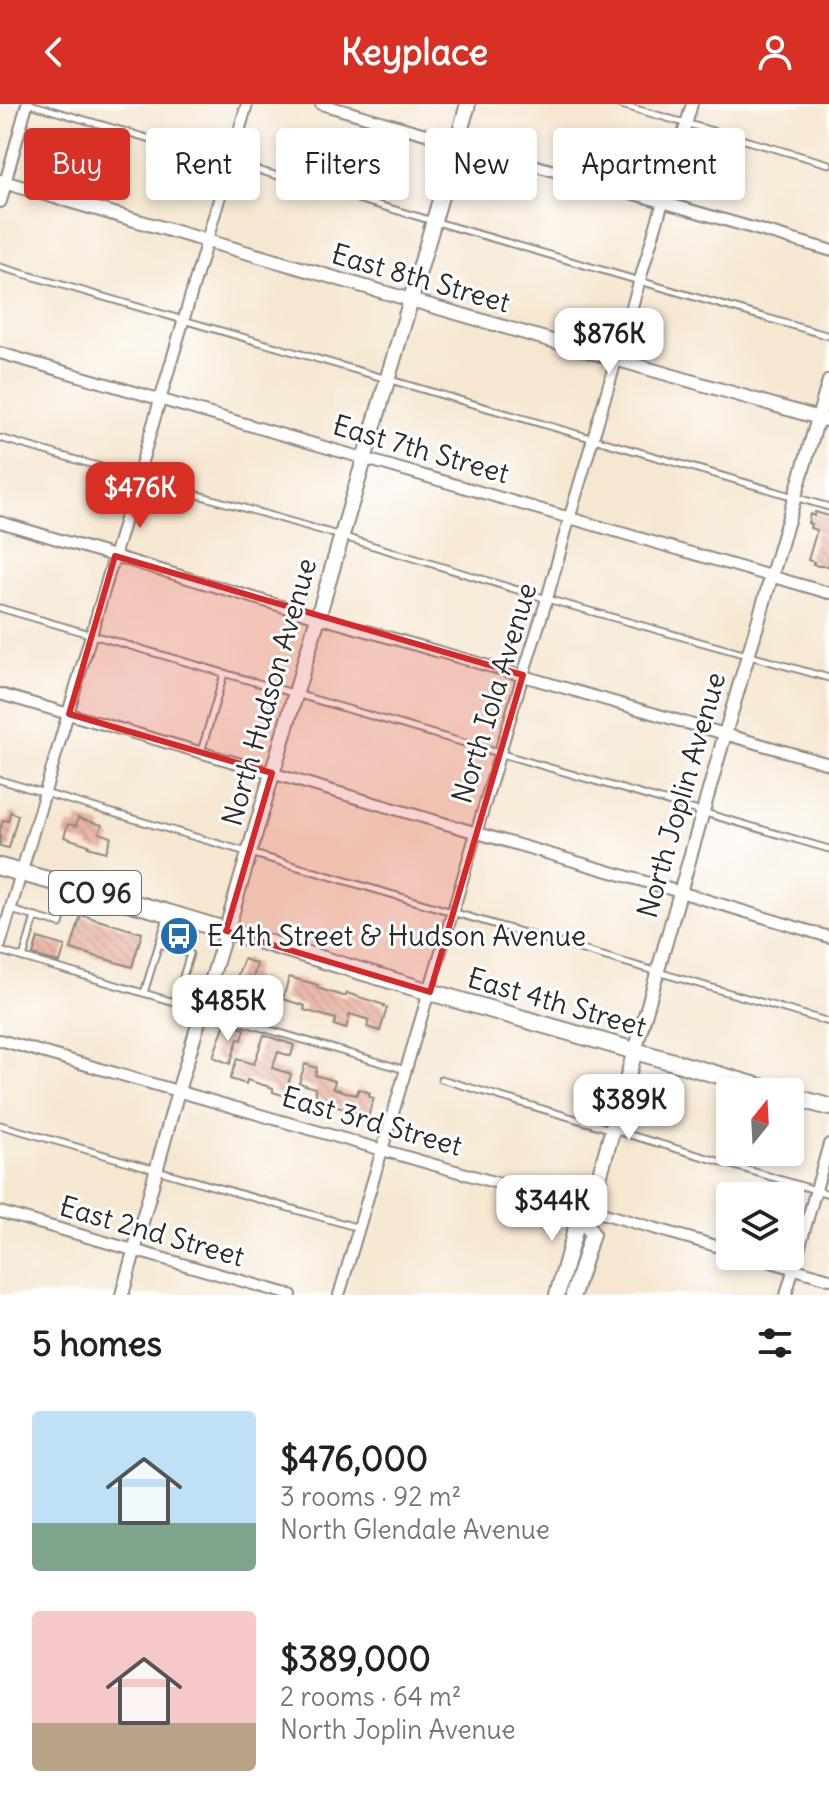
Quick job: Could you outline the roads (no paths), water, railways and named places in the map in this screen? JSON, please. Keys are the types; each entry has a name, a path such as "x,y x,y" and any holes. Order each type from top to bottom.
{"main road":[{"name":"North Hudson Avenue","path":"461,128 468,104"},
{"name":"North Hudson Avenue","path":"227,928 440,200"},
{"name":"East 4th Street","path":"0,867 227,928 430,992 729,1078"},
{"name":"North Joplin Avenue","path":"577,1294 592,1234 588,1216 635,1051"},
{"path":"804,1100 829,1107"},
{"name":"North Joplin Avenue","path":"557,1295 576,1227 588,1216"}],"street":[{"path":"0,201 28,104"},
{"path":"240,128 247,104"},
{"path":"321,104 425,134"},
{"name":"North Iola Avenue","path":"339,1295 692,104"},
{"path":"537,166 829,250"},
{"name":"East 8th Street","path":"3,182 824,419"},
{"path":"0,948 219,200"},
{"name":"East 7th Street","path":"0,353 829,593"},
{"name":"North Joplin Avenue","path":"635,1051 748,655 796,497 824,419 829,381"},
{"path":"0,522 829,764"},
{"path":"0,694 829,937"},
{"name":"North Hudson Avenue","path":"122,1295 227,928"},
{"name":"East 3rd Street","path":"0,1040 383,1149 588,1216 716,1247"},
{"path":"804,1233 829,1144"},
{"name":"East 2nd Street","path":"0,1212 291,1295"},
{"path":"786,1295 794,1270"},
{"path":"798,1270 829,1279"}],"lane":[{"path":"28,104 146,139"},
{"path":"618,104 829,164"},
{"path":"260,172 829,336"},
{"path":"0,267 829,507"},
{"path":"0,438 547,599 829,678"},
{"path":"0,608 829,849"},
{"path":"201,753 224,674"},
{"path":"0,780 829,1022"},
{"path":"11,910 60,924 71,887"},
{"path":"144,993 168,913"},
{"path":"23,958 35,917"},
{"path":"159,944 190,954 175,1002"},
{"path":"0,948 23,958 407,1070"},
{"path":"441,1079 829,1194"},
{"path":"0,1125 359,1228"}],"place":[{"name":"E 4th Street & Hudson Avenue","path":"179,936"}]}
